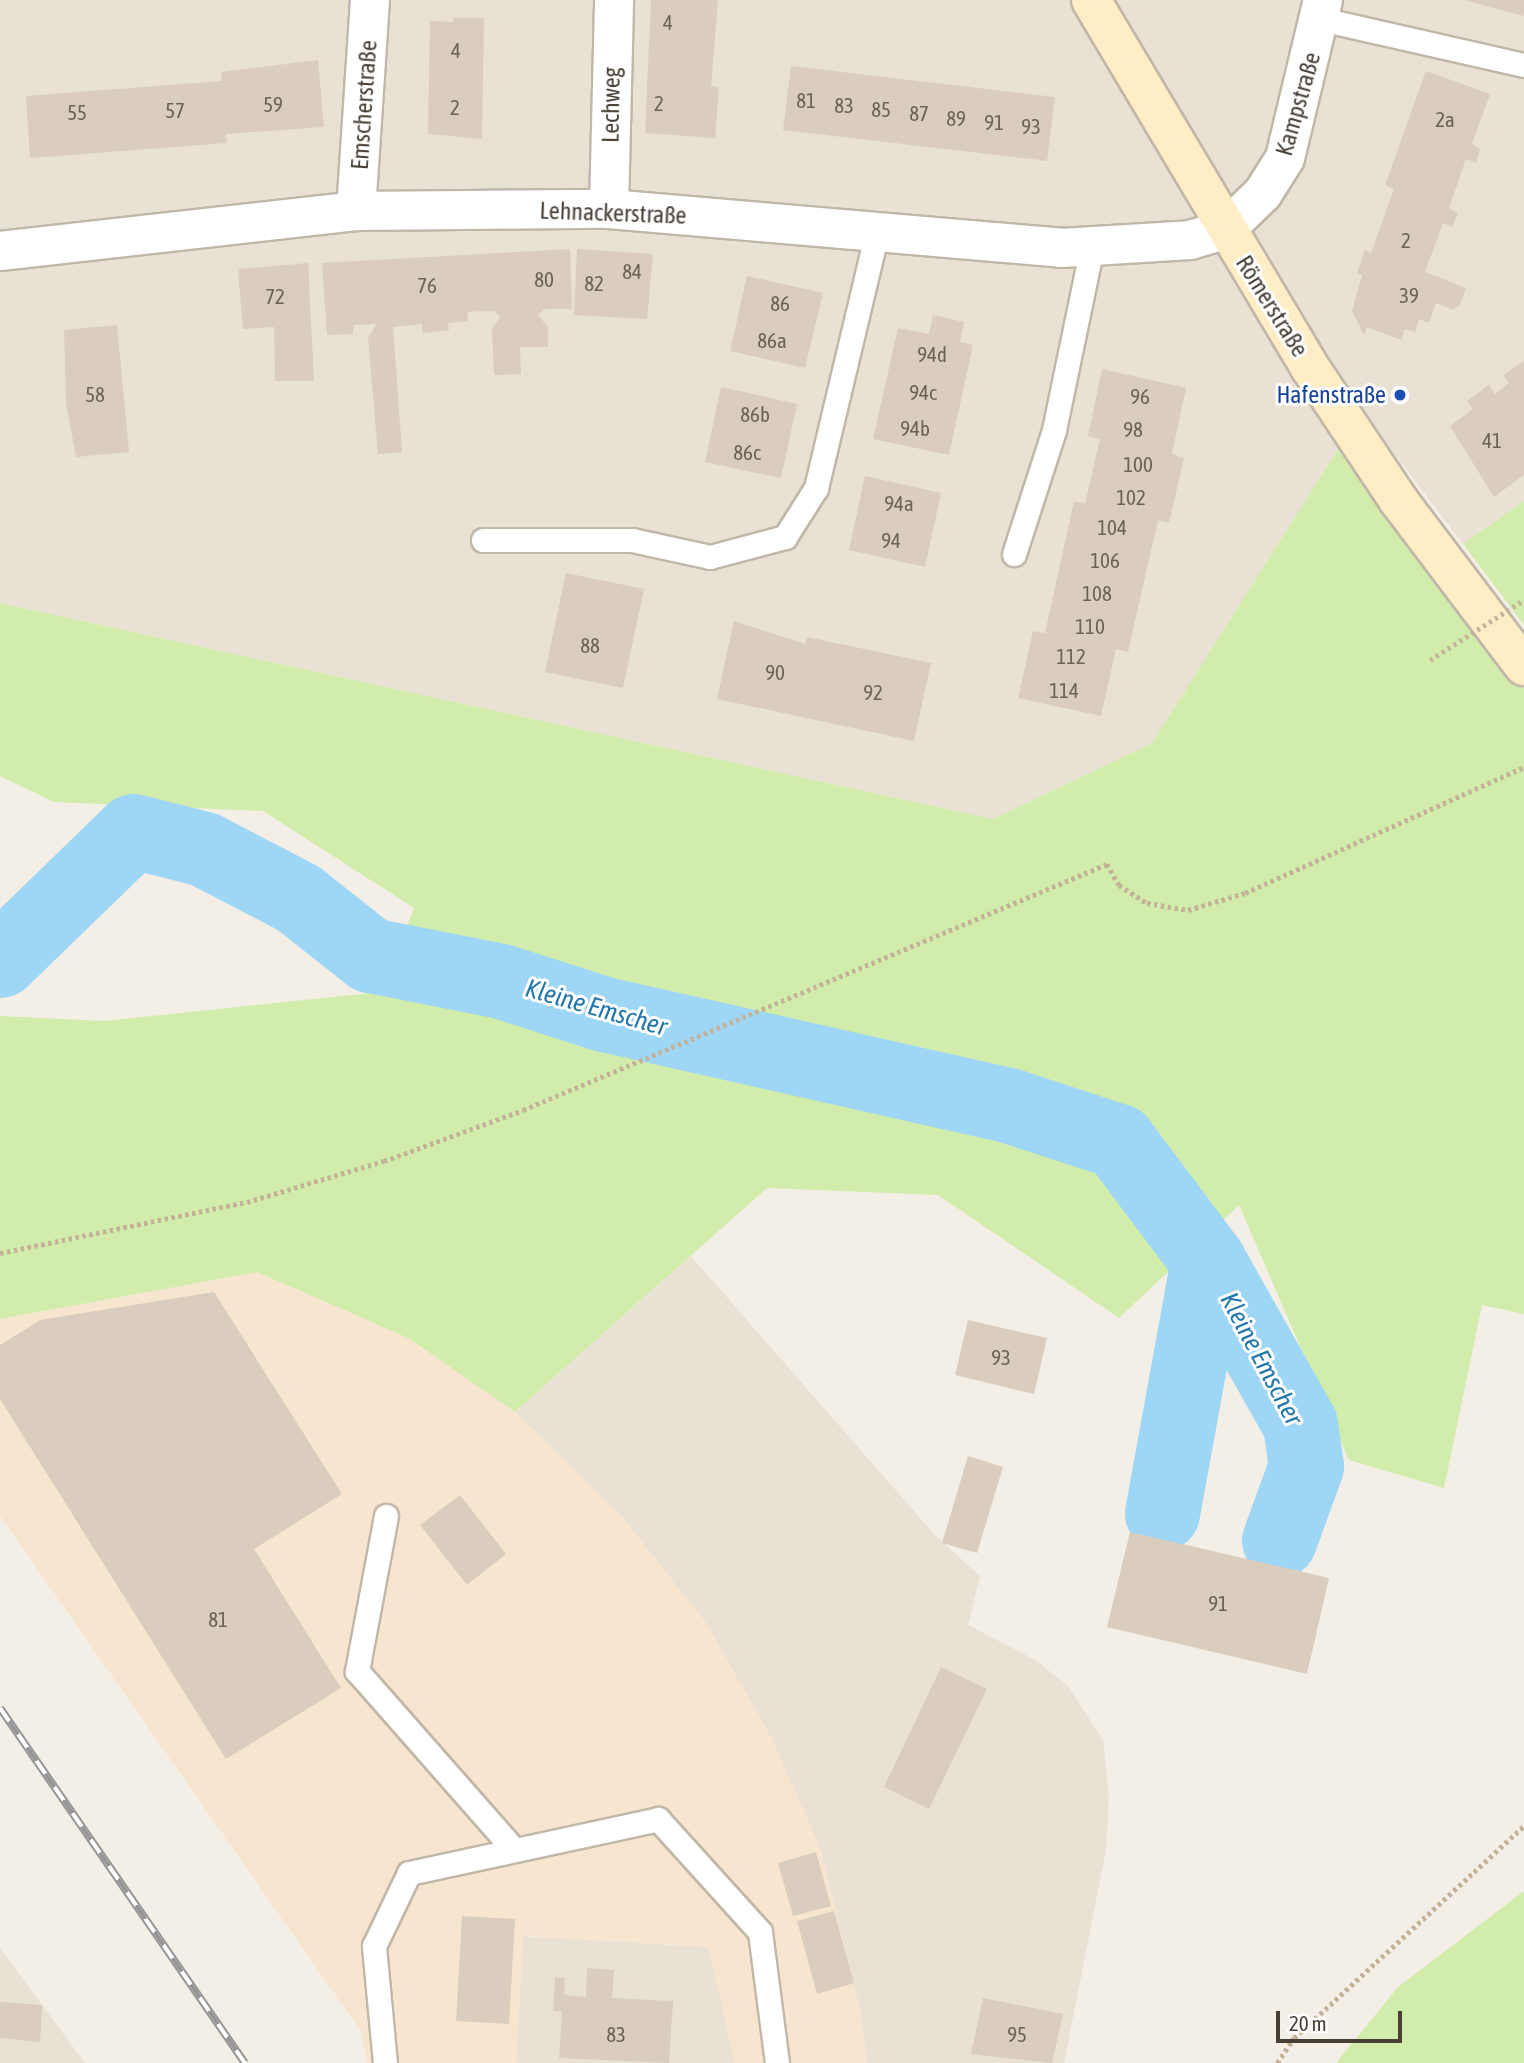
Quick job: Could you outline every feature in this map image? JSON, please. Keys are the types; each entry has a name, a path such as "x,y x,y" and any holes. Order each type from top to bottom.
{"street":[{"name":"Emscherstraße","path":"356,211 370,0"},
{"name":"Lechweg","path":"609,209 614,0"},
{"name":"Römerstraße","path":"1091,0 1225,230 1399,501 1524,666"},
{"name":"Kampstraße","path":"1225,230 1263,193 1285,158 1322,9"},
{"name":"Lehnackerstraße","path":"0,251 356,211 609,209 1092,247 1150,246 1225,230"}],"lane":[{"path":"1322,9 1524,65"},
{"path":"484,540 632,540 709,557 785,537 816,488 877,231"},
{"path":"1014,554 1054,430 1092,247"},
{"path":"386,1516 357,1671 514,1850"},
{"path":"385,2063 374,1946 409,1873 658,1819 760,1931 777,2063"}],"path":[{"path":"1430,660 1524,600"},
{"path":"0,1253 221,1208 384,1161 816,988 1107,864 1119,885 1147,903 1188,910 1245,893 1524,767"},
{"path":"1277,2063 1313,2019 1524,1826"}],"shaded area":[{"path":"0,0 1524,0 1524,501 1463,544 1371,423 1343,441 1152,743 993,819 0,603"},
{"path":"691,1256 935,1535 980,1576 968,1625 1037,1661 1068,1686 1103,1740 1109,1797 1106,1850 1064,2063 867,2063 860,2009 706,1623 622,1517 515,1412"},
{"path":"257,1272 408,1338 515,1412 622,1517 706,1623 770,1735 820,1847 860,2009 867,2063 735,2063 709,1947 523,1936 516,2063 367,2063 360,2030 0,1516 0,1319"},
{"path":"523,1936 709,1947 735,2063 516,2063"},
{"path":"0,1948 85,2063 0,2063"}],"green space":[{"path":"1343,441 1383,507 1524,688 1524,1314 1482,1305 1444,1488 1349,1460 1239,1205 1119,1318 938,1195 767,1188 515,1412 408,1338 257,1272 0,1319 0,1016 104,1021 381,992 414,908 263,811 54,802 0,776 0,603 993,819 1152,743"},
{"path":"1524,501 1524,625 1463,544"},
{"path":"1524,1891 1524,2063 1336,2063 1398,1987"}],"building":[{"path":"651,0 718,0 711,86 719,87 715,138 645,133"},
{"path":"1524,0 1524,16 1468,1"},
{"path":"453,18 484,18 482,139 428,134 430,21 453,22"},
{"path":"318,60 324,127 226,134 227,143 30,158 26,96 222,81 221,72"},
{"path":"791,66 1055,97 1047,161 783,130"},
{"path":"1426,71 1490,94 1472,144 1480,149 1476,163 1466,159 1449,208 1458,213 1452,227 1443,223 1425,272 1466,288 1460,305 1453,310 1436,303 1429,323 1419,319 1415,332 1405,329 1401,340 1367,327 1364,335 1352,311 1362,275 1357,273 1365,250 1371,253 1394,189 1385,185"},
{"path":"570,249 572,309 545,309 538,315 548,327 548,347 520,347 521,374 494,375 492,329 500,317 494,311 467,312 468,321 448,323 449,330 423,333 422,324 393,327 402,452 378,454 368,337 377,324 353,325 353,334 327,335 322,263"},
{"path":"577,249 653,254 647,319 574,315"},
{"path":"308,263 314,381 275,381 274,327 243,329 238,269"},
{"path":"747,276 823,293 805,368 730,351"},
{"path":"933,315 964,322 960,342 973,345 949,455 873,439 898,328 929,334"},
{"path":"117,325 129,452 76,457 66,403 64,330"},
{"path":"1524,361 1524,475 1494,497 1450,426 1473,409 1467,401 1489,385 1495,394 1509,383 1503,375"},
{"path":"1102,369 1186,388 1172,454 1184,458 1169,523 1158,520 1128,652 1116,649 1101,716 1018,698 1033,631 1045,633 1074,501 1085,504 1100,439 1088,436"},
{"path":"721,387 797,404 781,478 705,462"},
{"path":"865,476 941,493 925,567 849,550"},
{"path":"566,573 644,589 623,688 545,672"},
{"path":"734,621 805,644 807,637 931,663 914,741 717,699"},
{"path":"214,1292 342,1494 254,1549 341,1688 226,1759 0,1399 0,1345 40,1320"},
{"path":"968,1320 1047,1338 1034,1394 955,1375"},
{"path":"968,1456 1003,1467 977,1553 942,1543"},
{"path":"460,1495 506,1554 467,1585 420,1525"},
{"path":"1130,1532 1329,1578 1307,1674 1107,1627"},
{"path":"941,1667 987,1689 929,1809 884,1787"},
{"path":"816,1852 831,1906 793,1916 778,1863"},
{"path":"834,1911 854,1983 817,1994 797,1921"},
{"path":"462,1916 515,1919 509,2024 456,2021"},
{"path":"587,1968 614,1970 612,1998 673,2001 669,2063 559,2058 562,2011 553,2011 555,1977 565,1978 564,1995 586,1997"},
{"path":"983,1998 1063,2014 1052,2063 971,2054"},
{"path":"0,2002 42,2005 40,2042 0,2038"}],"waterway":[{"name":"Kleine Emscher","path":"0,960 133,831 204,849 298,898 370,955 501,981 604,1014 1011,1106 1118,1141 1208,1261 1300,1424 1306,1466 1279,1540"},
{"name":"Kleine Emscher","path":"1162,1513 1208,1261"}],"railway":[{"path":"0,1708 245,2063"}],"place":[{"name":"Hafenstraße","path":"1400,395"}]}
